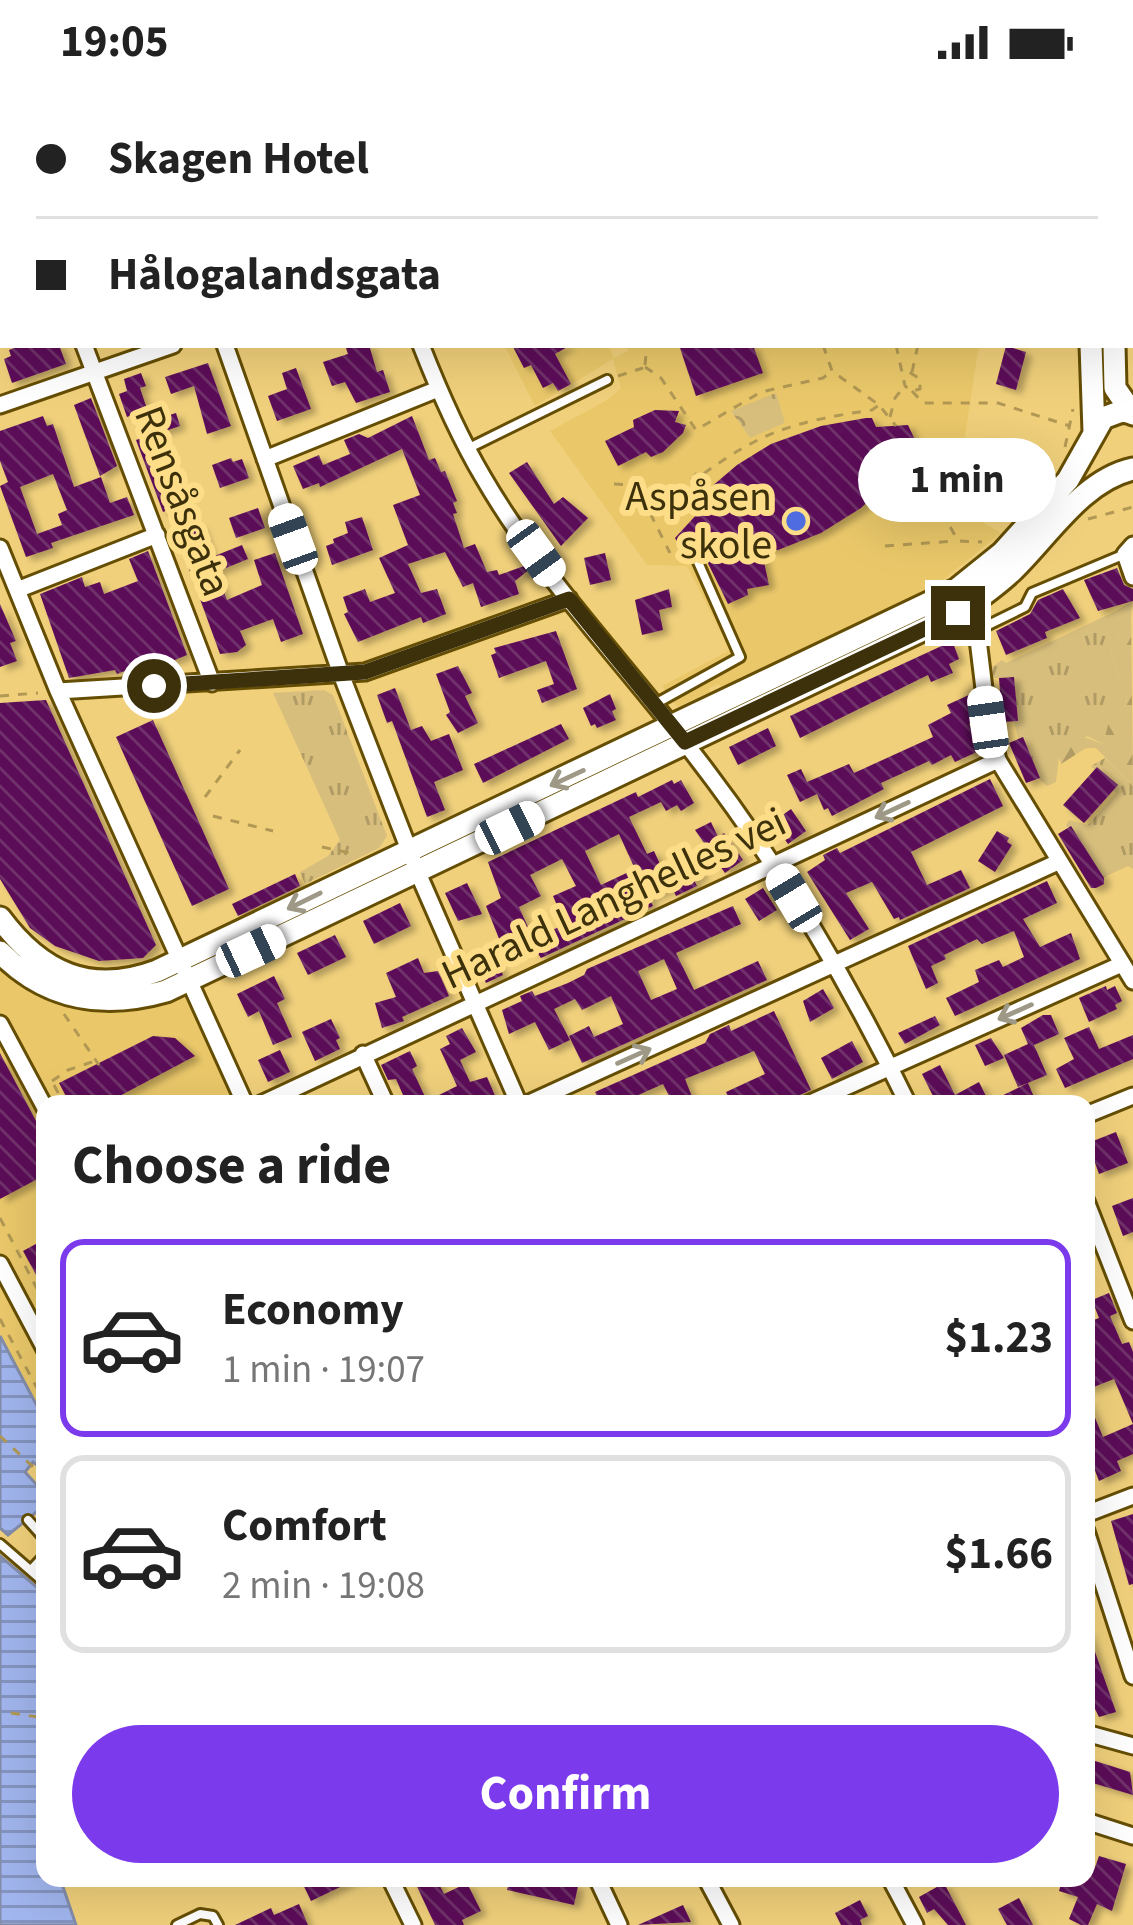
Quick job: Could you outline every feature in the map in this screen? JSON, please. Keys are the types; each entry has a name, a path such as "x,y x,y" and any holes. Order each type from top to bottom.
{"street":[{"name":"Rensåsgata","path":"85,348 212,682"},
{"path":"0,405 164,348"},
{"path":"226,348 341,674 414,862 519,1095"},
{"path":"422,348 438,389 497,499 773,865 834,965 904,1095"},
{"path":"1091,348 1095,454 1100,462 1128,470"},
{"path":"1114,348 1115,388 1133,413"},
{"path":"265,459 438,389"},
{"path":"679,735 956,590 1002,553 1054,495 1112,413 1133,413"},
{"path":"0,918 34,958 89,980 128,980 184,970 679,735 958,613 1010,573 1082,499 1128,470"},
{"path":"17,590 157,535"},
{"path":"0,548 58,691 240,1095"},
{"path":"1129,549 1133,577"},
{"path":"58,691 365,672 569,599"},
{"path":"976,631 998,760 1133,981"},
{"name":"Harald Langhelles vei","path":"280,1095 998,760"},
{"path":"543,1095 1058,862"},
{"path":"0,952 34,980 75,997 128,1000 166,991 184,970"},
{"path":"828,1095 1122,964"},
{"path":"0,1024 38,1095"},
{"path":"363,1054 382,1095"},
{"path":"1095,1111 1133,1096"},
{"path":"1095,1224 1133,1321"},
{"path":"0,1264 36,1342"},
{"path":"1095,1511 1133,1496"},
{"path":"1095,1559 1133,1676"},
{"path":"1095,1735 1133,1746"},
{"path":"1095,1824 1133,1836"},
{"path":"394,1887 413,1925"},
{"path":"601,1887 619,1925"},
{"path":"711,1887 731,1925"},
{"path":"895,1887 915,1925"}],"lane":[{"path":"468,449 608,380"},
{"path":"976,631 1025,607 1032,593 1129,549"},
{"path":"654,705 740,657 694,553"},
{"path":"28,1520 36,1529"},
{"path":"0,1544 36,1574"},
{"path":"31,1570 36,1565"},
{"path":"177,1925 200,1913 213,1916 218,1925"}],"path":[{"path":"645,367 647,348"},
{"path":"824,348 832,371 879,405 896,426"},
{"path":"890,418 904,386 897,348"},
{"path":"911,373 917,348"},
{"path":"645,367 661,378 697,430 761,392 824,378 832,371"},
{"path":"608,380 645,367"},
{"path":"902,367 922,384 912,391"},
{"path":"904,386 923,403 998,404 1070,426"},
{"path":"650,514 674,500 698,472 702,475 742,446 791,424 879,405"},
{"path":"1065,444 1073,409"},
{"path":"908,448 958,541"},
{"path":"614,484 636,485 670,553"},
{"path":"1080,522 1133,508"},
{"path":"885,546 986,543"},
{"path":"0,696 58,691"},
{"path":"206,797 240,750"},
{"path":"213,816 273,831"},
{"path":"322,847 369,856"},
{"path":"52,1082 68,1070 98,1063 61,1010"},
{"path":"40,1079 52,1082 59,1095"},
{"path":"0,1218 36,1287"},
{"path":"0,1319 36,1386"},
{"path":"22,1359 36,1353"},
{"path":"0,1436 36,1470"},
{"path":"11,1713 36,1717"}],"shaded area":[{"name":"Aspåsen skole","path":"506,348 609,348 614,358 627,348 979,348 964,442 944,495 950,504 1001,533 938,584 677,707 662,686 730,650 687,566 647,565 550,431 621,388 613,359 535,406"},
{"path":"0,952 75,997 188,980 241,1095 36,1095 36,1404 0,1336"}],"green space":[{"path":"776,393 785,423 750,438 731,411"},
{"path":"1132,601 1133,786 1096,748 1086,748 1061,764 1059,757 1067,739 1075,734 1103,744 1110,717 1126,706 1111,652 1124,627 1116,611"},
{"path":"1116,611 1124,627 1111,652 1126,706 1110,717 1103,744 1087,736 1059,757 1056,782 1047,786 1022,750 1009,677 993,678 988,670"},
{"path":"324,690 333,695 387,836 379,848 305,884 300,872 328,856 340,840 273,693"},
{"path":"1105,758 1133,786 1133,869 1128,866 1100,879 1066,825 1069,820 1088,825 1116,793 1091,766"}],"water":[{"path":"0,1336 36,1404 36,1464 33,1462 25,1472 36,1484 36,1512 8,1535 0,1528"},
{"path":"0,1556 36,1586 36,1887 63,1887 76,1925 0,1925"}],"building":[{"path":"60,348 66,364 12,383 4,359 11,356 9,350"},
{"path":"346,348 370,348 390,392 356,403 345,382 332,386 323,362 348,354"},
{"path":"514,348 566,348 555,354 571,384 558,391 553,383 543,388 531,365 524,368"},
{"path":"680,348 754,348 763,373 696,396"},
{"path":"1005,348 1026,352 1016,390 996,384"},
{"path":"208,363 231,426 207,434 194,386 171,394 165,377"},
{"path":"296,368 311,409 277,421 268,396 287,389 282,373"},
{"path":"141,373 147,409 127,417 119,394 127,391 124,379"},
{"path":"91,398 117,466 100,476 74,405"},
{"path":"655,410 679,411 675,422 686,425 683,433 663,452 651,457 646,452 618,466 605,441"},
{"path":"176,413 180,426 156,434 178,506 163,512 136,440 146,436 141,424"},
{"path":"43,416 47,426 53,424 74,487 101,477 110,503 127,497 134,515 51,543 53,548 26,557 0,486 8,482 0,461 0,431","holes":["53,474 67,510 58,514 62,525 37,534 20,487"]},
{"path":"412,416 429,460 435,458 441,472 445,471 457,501 453,514 464,548 475,544 487,572 497,570 499,575 527,565 530,569 515,581 519,594 481,607 473,583 463,587 445,552 408,564 421,593 437,589 446,614 423,623 421,617 358,642 344,614 348,612 343,597 365,589 370,602 395,593 379,558 408,545 393,505 420,495 402,449 320,487 319,483 303,489 293,466 319,455 323,465 350,454 344,440 359,434 368,438"},
{"path":"872,418 876,427 908,425 915,440 896,461 895,476 861,508 821,533 778,550 761,548 769,585 747,589 748,595 728,604 700,547 692,545 683,553 675,538 697,514 697,499 771,444 821,426"},
{"path":"986,438 1040,461 1032,486 1022,481 1018,489 992,478 986,479 979,496 957,488 970,455 978,458"},
{"path":"231,458 233,462 242,459 249,478 220,488 212,465"},
{"path":"527,462 554,504 563,497 588,518 561,546 509,473"},
{"path":"258,508 265,528 236,538 229,518"},
{"path":"362,517 373,550 332,565 326,546 348,533 345,522"},
{"path":"200,524 212,557 242,545 248,559 216,572 227,600 262,585 254,560 275,553 303,634 281,642 273,619 240,631 246,645 237,652 220,654 176,533"},
{"path":"148,551 187,655 148,671 145,663 117,674 115,670 69,678 40,594 82,577 85,587 100,582 104,594 138,581 129,559"},
{"path":"605,553 611,580 590,585 584,558"},
{"path":"1117,568 1124,585 1133,589 1133,601 1098,611 1084,580"},
{"path":"669,589 672,607 659,610 663,630 642,635 635,600"},
{"path":"1063,589 1080,618 1006,655 996,631 1030,614 1038,600"},
{"path":"0,604 16,641 10,643 17,661 0,667"},
{"path":"556,631 577,689 542,703 537,690 554,684 546,661 499,678 491,655 496,653 494,648"},
{"path":"953,643 959,659 949,664 953,673 931,682 928,675 800,738 790,716"},
{"path":"458,666 472,693 465,696 478,723 458,733 446,715 450,712 436,674"},
{"path":"1014,677 1018,721 1002,722 999,678"},
{"path":"395,688 411,730 422,726 431,741 449,734 463,770 434,782 445,810 427,817 392,721 387,723 377,695"},
{"path":"610,694 616,720 591,726 583,708"},
{"path":"971,694 976,721 969,724 981,750 955,762 951,755 932,765 929,761 881,783 884,789 832,816 817,794 800,802 787,775 801,769 807,782 849,764 854,773 933,737 928,725 951,713 947,705"},
{"path":"46,700 156,945 143,958 99,961 55,946 30,928 0,879 0,703"},
{"path":"153,720 229,889 192,906 116,737"},
{"path":"561,724 569,739 483,783 474,764"},
{"path":"768,728 776,746 738,765 729,747"},
{"path":"1023,737 1040,778 1026,783 1009,743"},
{"path":"1097,767 1118,785 1084,823 1063,805"},
{"path":"990,779 1003,806 911,852 927,885 961,870 970,888 900,920 894,919 872,882 846,893 869,929 850,940 807,872 825,860 823,855 837,848 840,853"},
{"path":"681,780 694,803 681,811 677,805 666,811 661,802 629,817 647,854 654,851 665,875 695,864 702,868 701,877 694,880 697,886 676,896 672,887 649,898 653,906 541,958 529,941 565,924 553,896 576,886 562,859 530,875 541,896 519,907 531,934 502,946 486,906 501,898 488,862 636,792 638,797","holes":["619,834 635,869 601,885 585,851"]},
{"path":"791,809 806,831 788,844 773,822"},
{"path":"711,822 718,837 724,833 743,860 725,873 695,830"},
{"path":"1071,826 1104,878 1104,884 1096,888 1091,888 1058,834"},
{"path":"997,831 1012,845 995,872 978,861"},
{"path":"295,874 300,886 238,916 232,904"},
{"path":"1047,881 1057,903 1023,919 1040,947 1071,933 1080,959 955,1016 946,998 979,982 975,970 999,960 1003,967 1024,957 1014,931 982,944 977,939 944,955 946,959 931,966 938,983 926,989 908,946"},
{"path":"467,883 482,914 458,921 445,893"},
{"path":"763,888 777,910 759,921 745,899"},
{"path":"400,903 411,926 374,944 363,921"},
{"path":"733,906 741,924 676,953 694,990 758,961 767,980 582,1063 569,1036 589,1026 594,1037 623,1024 611,996 582,1010 575,999 554,1009 570,1040 549,1050 535,1022 509,1034 502,1010 522,1001 520,996 532,991 535,996 568,983 587,969","holes":["664,959 677,989 651,1000 638,971"]},
{"path":"335,935 346,957 308,975 297,953"},
{"path":"492,951 503,975 486,983 476,963"},
{"path":"418,958 424,973 438,971 449,996 382,1028 375,1003 396,997 386,973"},
{"path":"274,976 285,999 277,1003 292,1037 273,1045 259,1011 248,1017 237,994"},
{"path":"1106,986 1107,990 1115,986 1122,1001 1115,1005 1117,1009 1089,1022 1079,998"},
{"path":"823,989 834,1008 810,1022 803,1001"},
{"path":"774,1011 811,1090 800,1095 728,1095 765,1074 754,1051 685,1079 691,1095 668,1095 663,1084 638,1095 595,1092 705,1043 710,1034 729,1025 731,1031"},
{"path":"1051,1015 1059,1034 1034,1045 1047,1075 1018,1087 1004,1055 1028,1044 1021,1028"},
{"path":"935,1016 940,1025 905,1044 898,1033"},
{"path":"331,1019 340,1049 315,1061 302,1032"},
{"path":"1089,1027 1099,1049 1133,1035 1133,1059 1065,1088 1056,1069 1074,1059 1064,1038"},
{"path":"462,1028 476,1052 460,1060 470,1082 487,1077 495,1095 439,1095 457,1086 440,1049 450,1044 446,1036"},
{"path":"153,1036 175,1038 195,1056 121,1095 65,1095 59,1083"},
{"path":"991,1038 1004,1058 985,1066 975,1045"},
{"path":"852,1041 863,1062 832,1079 821,1058"},
{"path":"280,1050 290,1072 268,1082 258,1060"},
{"path":"410,1051 417,1066 412,1069 424,1095 403,1095 396,1079 388,1080 381,1065"},
{"path":"0,1053 36,1121 36,1180 0,1199"},
{"path":"940,1065 955,1095 932,1095 922,1074"},
{"path":"979,1082 986,1095 955,1095"},
{"path":"1028,1083 1033,1095 1003,1095"},
{"path":"1116,1132 1128,1163 1099,1174 1095,1140"},
{"path":"1133,1198 1133,1232 1123,1236 1112,1206"},
{"path":"36,1244 36,1275 23,1251"},
{"path":"1109,1293 1117,1313 1110,1316 1122,1344 1129,1342 1133,1352 1133,1424 1114,1379 1095,1386 1095,1320 1099,1318 1095,1299"},
{"path":"1095,1418 1103,1437 1133,1424 1133,1454 1117,1461 1121,1471 1099,1481"},
{"path":"1133,1514 1133,1584 1129,1585 1111,1521"},
{"path":"1095,1652 1116,1712 1099,1717 1095,1709"},
{"path":"1095,1761 1130,1772 1133,1795 1095,1784"},
{"path":"1099,1856 1126,1864 1112,1911 1097,1904 1088,1925 1081,1925 1069,1919 1078,1897 1059,1891 1060,1887 1095,1887"},
{"path":"304,1887 340,1887 311,1901"},
{"path":"417,1887 440,1887 444,1894 469,1887 481,1911 462,1920 464,1925 435,1925"},
{"path":"508,1887 578,1887 574,1905"},
{"path":"946,1887 966,1925 948,1925 934,1909 927,1913 919,1897"},
{"path":"1019,1898 1033,1925 1007,1925 998,1909"},
{"path":"860,1900 868,1916 860,1920 862,1925 841,1925 835,1913"},
{"path":"299,1904 308,1925 235,1925 271,1908 274,1915"},
{"path":"683,1905 691,1922 638,1925"}],"place":[{"name":"Aspåsen skole","path":"796,521"}],"route":[{"path":"154,686 365,672 569,599 685,742 958,613"}]}
